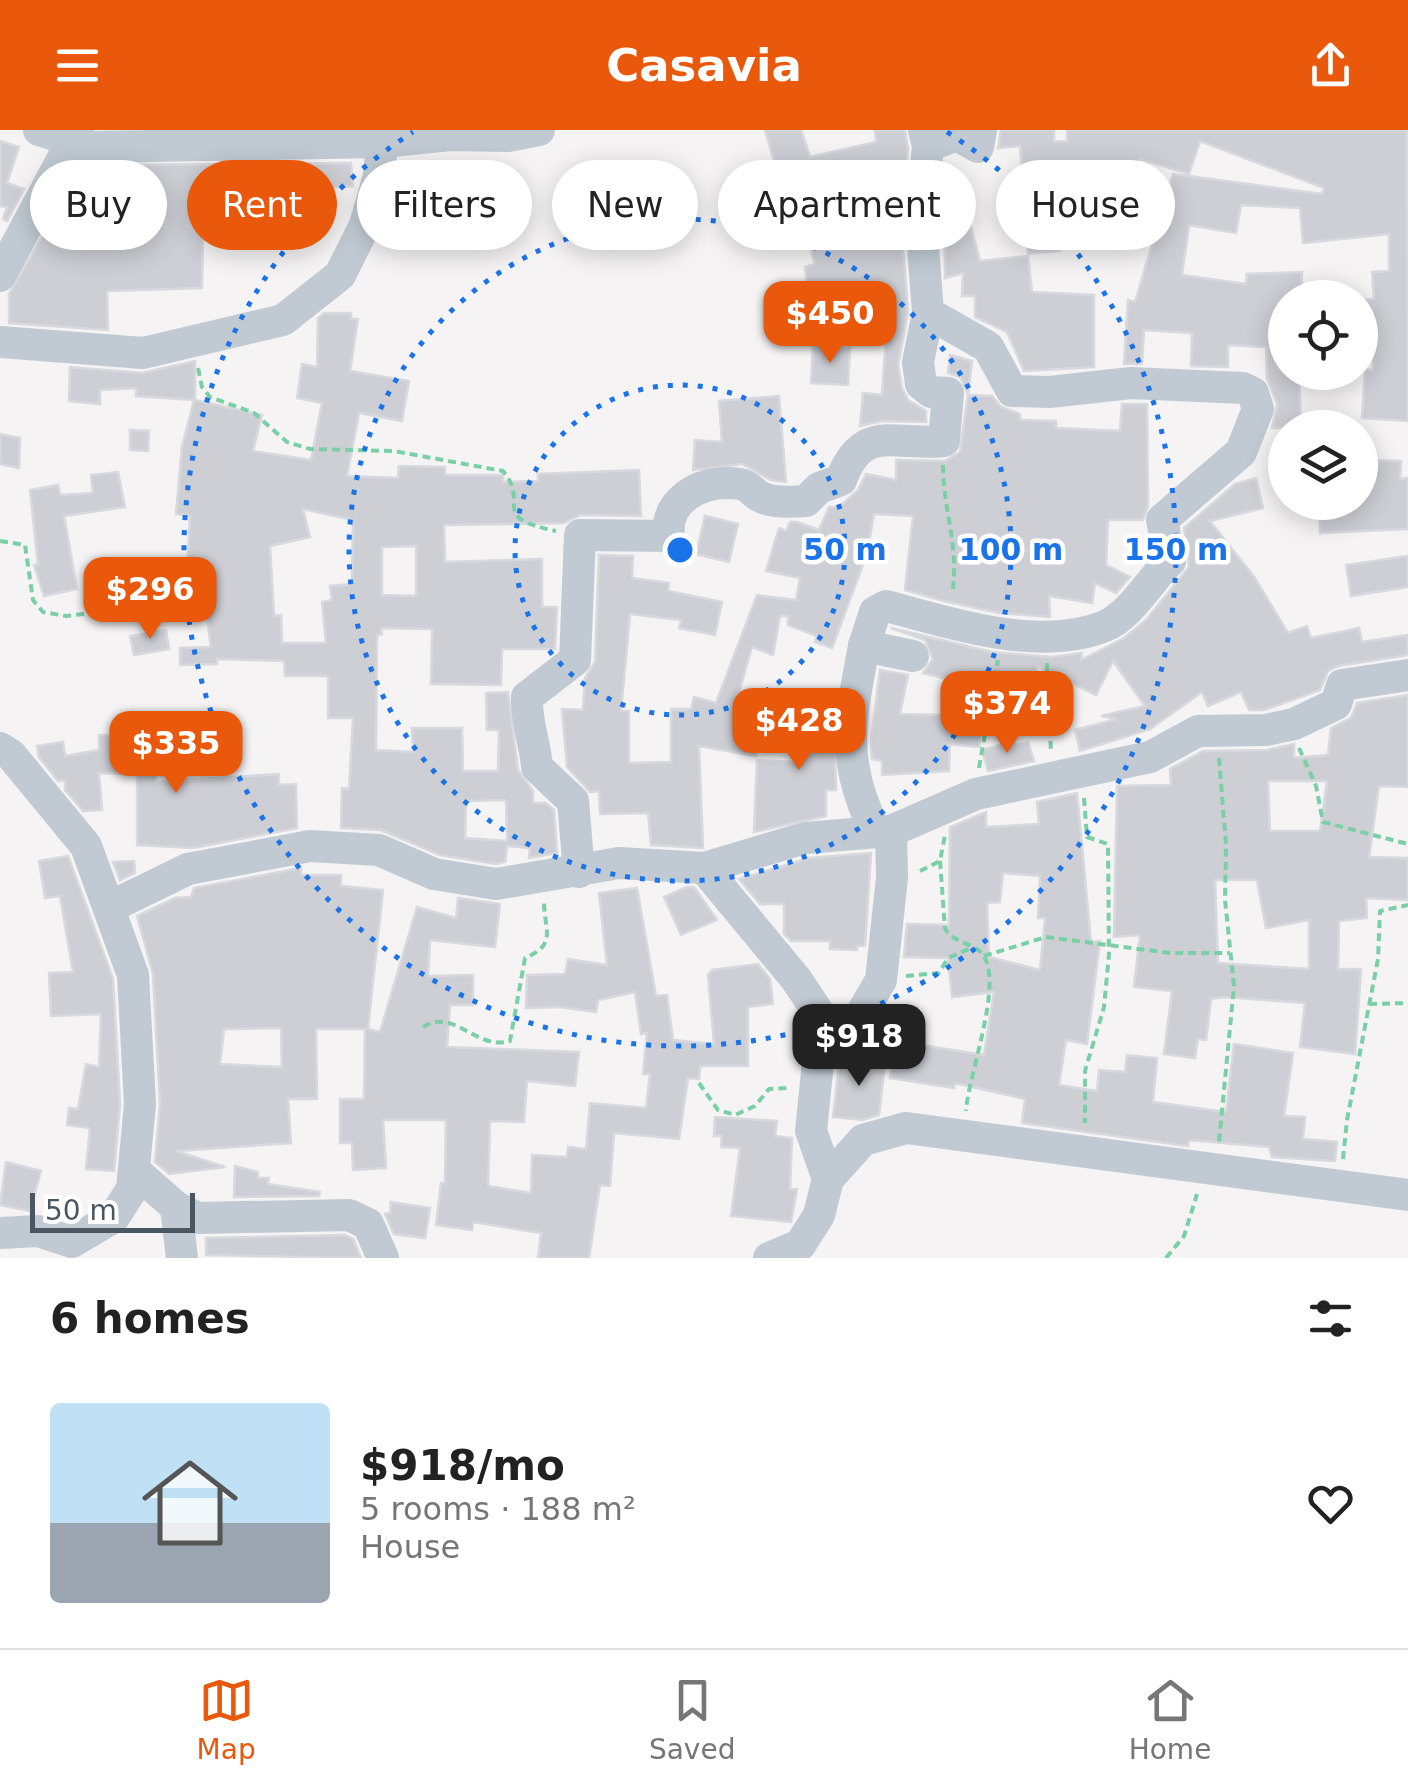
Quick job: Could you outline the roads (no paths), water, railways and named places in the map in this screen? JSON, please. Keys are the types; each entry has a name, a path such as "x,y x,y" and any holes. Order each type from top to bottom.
{"street":[{"path":"39,130 76,134 93,148 382,142 451,135 508,136 539,130"},
{"path":"579,872 573,801 537,767 534,741 526,730 527,697 575,660 580,535 669,536 676,506 689,491 712,484 745,484 766,499 806,500 819,488 840,480 848,460 873,441 944,441 948,393 931,392 922,384 918,362 928,313 921,220 926,138 956,135 978,147 981,130"},
{"path":"0,276 76,134"},
{"path":"0,342 143,352 283,320 340,275 365,225 379,176 382,142"},
{"path":"828,1179 811,1131 818,1052 832,1033 860,1016 882,974 886,841 853,781 850,745 864,646 875,612 886,606 1047,638 1106,626 1126,611 1170,560 1162,520 1241,452 1252,431 1258,400 1243,388 1132,382 1049,392 1012,391 988,347 928,313"},
{"path":"864,646 912,656"},
{"path":"110,907 188,869 310,846 380,850 434,874 496,884 620,862 704,868 805,838 886,841 961,800 1150,757 1177,739 1218,728 1266,730 1294,724 1336,704 1342,685 1408,674"},
{"path":"0,748 86,846 110,907 133,975 140,1104 132,1189 114,1218 72,1242 38,1232 0,1233"},
{"path":"704,868 796,979 832,1033"},
{"path":"769,1258 800,1245 818,1214 828,1179 863,1140 906,1128 1408,1195"},
{"path":"134,1171 176,1207 198,1218 349,1215 368,1224 383,1258"},
{"path":"176,1207 182,1258"}]}
